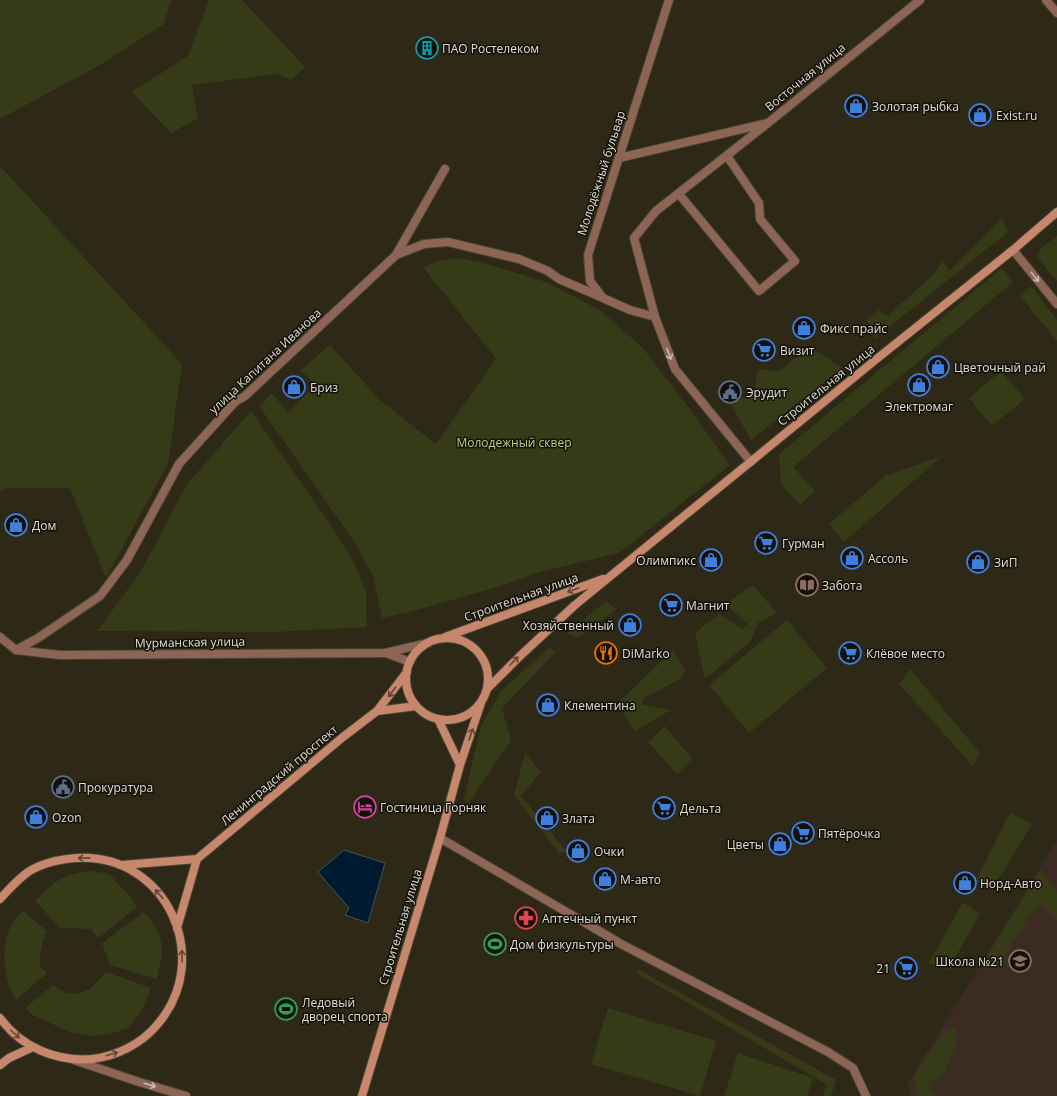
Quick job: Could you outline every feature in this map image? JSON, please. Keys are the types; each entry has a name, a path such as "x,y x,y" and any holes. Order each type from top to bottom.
{"street":[{"name":"Молодёжный бульвар","path":"655,317 630,310 603,298 590,281 588,255 669,0"},
{"name":"Восточная улица","path":"619,158 768,122 920,0"},
{"path":"1046,0 1057,13"},
{"path":"751,462 674,369 655,317 634,238 656,211 768,122"},
{"path":"679,194 759,291 795,260 760,219 759,203 727,156"},
{"path":"396,255 445,169"},
{"name":"Строительная улица","path":"487,690 520,656 575,606 879,357 1013,250 1057,212"},
{"path":"396,255 424,244 448,242 519,259 548,271 559,279 603,298"},
{"path":"1013,250 1057,304"},
{"name":"улица Капитана Иванова","path":"16,650 38,638 100,596 127,560 179,464 234,402 245,396 396,255"},
{"name":"Строительная улица","path":"440,639 610,577"},
{"path":"0,637 16,650"},
{"path":"385,653 428,642 440,639 450,638 464,641 478,652 484,661 488,674 487,690 481,703 464,716 452,720 438,719 427,715 416,706 408,691 407,672 410,662 418,650 428,642"},
{"name":"Мурманская улица","path":"16,650 60,655 385,653"},
{"path":"385,653 410,662"},
{"name":"Ленинградский проспект","path":"197,859 343,737 377,711 407,672"},
{"name":"Строительная улица","path":"362,1096 440,838 460,765 481,703"},
{"path":"377,711 416,706"},
{"path":"438,719 460,765"},
{"path":"440,838 623,945 828,1052 853,1068 866,1096"},
{"path":"0,899 13,884 29,872 39,867 60,860 90,857 122,865 140,876 155,889 168,906 180,936 182,951 181,978 174,997 164,1016 150,1032 134,1045 125,1050 99,1058 73,1059"},
{"path":"122,865 197,859 177,928"},
{"path":"0,1018 15,1034 33,1047 52,1055 73,1059 139,1082 186,1096"},
{"path":"0,1065 9,1058 33,1047"}],"shaded area":[{"name":"Школа №21","path":"1057,840 1057,1096 910,1096 908,1083"}],"green space":[{"path":"0,0 171,0 164,24 100,65 0,119"},
{"path":"209,0 242,0 305,67 291,80 277,74 192,85 198,118 171,133 132,92 188,56"},
{"path":"0,166 182,364 168,464 106,578 70,488 6,488 0,492"},
{"path":"1002,218 1008,232 874,339 867,320 879,310 887,316 932,276 943,261 949,271"},
{"path":"1057,236 1057,281 1037,257 1040,249"},
{"name":"Молодежный сквер","path":"460,258 484,263 546,282 600,310 643,348 730,465 619,553 536,573 504,585 421,609 382,618 373,576 353,540 259,406 272,393 288,413 315,385 301,370 330,345 381,401 436,444 496,359 423,267 439,261"},
{"path":"1002,268 1013,282 793,467 815,491 800,505 781,484 779,454"},
{"path":"1031,286 1057,320 1057,341 1020,296"},
{"path":"810,346 842,368 751,440 731,405 754,391 758,369 779,371"},
{"path":"1001,371 1025,399 992,426 969,398"},
{"path":"251,411 330,524 354,562 366,592 367,627 275,632 97,631 140,573 187,484"},
{"path":"942,456 844,542 829,524 885,476"},
{"path":"753,585 777,613 758,623 750,642 705,679 695,633 719,614 742,629 748,624 725,604"},
{"path":"606,601 617,609 578,638 567,633"},
{"path":"787,620 827,668 749,733 709,685"},
{"path":"550,647 555,653 502,708 511,740 468,804 464,799 481,726 501,691"},
{"path":"673,650 685,669 680,679 644,698 641,704 671,710 635,731 617,704"},
{"path":"910,669 980,753 973,766 899,684"},
{"path":"665,726 692,759 677,774 648,742"},
{"path":"525,753 541,772 521,796 567,852 559,853 514,795"},
{"path":"1010,813 1032,824 994,887 976,881"},
{"path":"1041,870 1057,892 1057,921 1041,904 1035,908 998,966 986,970 988,955"},
{"path":"91,871 109,874 131,897 137,907 98,938 91,929 61,929 35,901 48,888 60,880 73,874"},
{"path":"963,902 980,914 948,970 929,963"},
{"path":"23,911 47,931 41,948 40,966 47,973 16,1000 8,983 6,974 5,944 11,925 16,917"},
{"path":"144,912 154,925 162,945 162,954 157,979 110,965 102,943"},
{"path":"638,969 836,1080 831,1096 823,1096 826,1084 638,974"},
{"path":"106,972 151,988 141,1012 128,1028 110,1034 92,1036 69,1032 33,1015 25,1008 53,985 66,993 76,994 90,989"},
{"path":"608,1008 716,1041 700,1096 591,1064"},
{"path":"955,1026 956,1046 941,1079 928,1082 936,1096 917,1096 915,1075 939,1038"},
{"path":"738,1053 813,1078 807,1096 724,1096"}],"water":[{"path":"344,850 385,863 368,923 345,915 349,908 318,872"}],"place":[{"name":"ПАО Ростелеком","path":"427,48"},
{"name":"Золотая рыбка","path":"856,106"},
{"name":"Exist.ru","path":"980,115"},
{"name":"Фикс прайс","path":"804,328"},
{"name":"Визит","path":"764,350"},
{"name":"Цветочный рай","path":"938,367"},
{"name":"Электромаг","path":"919,385"},
{"name":"Бриз","path":"294,387"},
{"name":"Эрудит","path":"730,392"},
{"name":"Дом","path":"16,525"},
{"name":"Гурман","path":"766,543"},
{"name":"Ассоль","path":"852,558"},
{"name":"Олимпикс","path":"711,560"},
{"name":"ЗиП","path":"978,562"},
{"name":"Забота","path":"807,585"},
{"name":"Магнит","path":"671,605"},
{"name":"Хозяйственный","path":"630,625"},
{"name":"DiMarko","path":"606,653"},
{"name":"Клёвое место","path":"850,653"},
{"name":"Клементина","path":"548,705"},
{"name":"Прокуратура","path":"63,787"},
{"name":"Гостиница Горняк","path":"365,807"},
{"name":"Дельта","path":"664,808"},
{"name":"Ozon","path":"36,817"},
{"name":"Злата","path":"547,818"},
{"name":"Пятёрочка","path":"803,833"},
{"name":"Цветы","path":"780,844"},
{"name":"Очки","path":"578,851"},
{"name":"М-авто","path":"605,879"},
{"name":"Норд-Авто","path":"965,883"},
{"name":"Аптечный пункт","path":"526,918"},
{"name":"Дом физкультуры","path":"495,944"},
{"name":"Школа №21","path":"1020,961"},
{"name":"21","path":"906,968"},
{"name":"Ледовый дворец спорта","path":"286,1009"}]}
